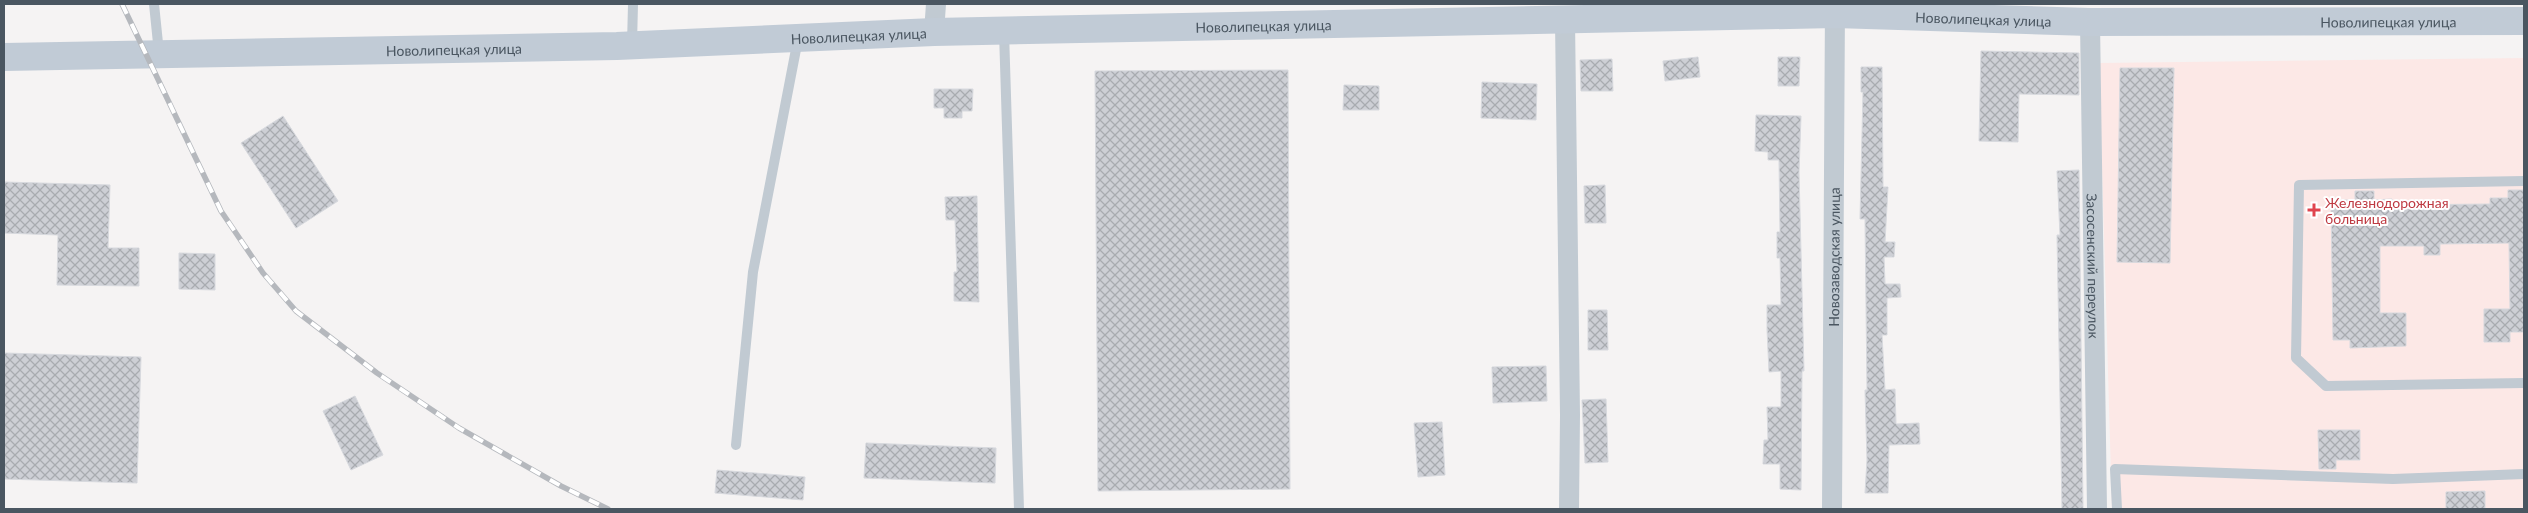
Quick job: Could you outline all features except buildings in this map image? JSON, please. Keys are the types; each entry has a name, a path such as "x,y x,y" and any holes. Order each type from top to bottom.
{"street":[{"path":"934,32 936,4"},
{"name":"Новолипецкая улица","path":"4,57 632,45 934,32 1565,20 1835,9 2090,22 2524,21"},
{"name":"Новозаводская улица","path":"1832,509 1835,9"},
{"path":"1565,20 1570,415 1569,509"},
{"name":"Засосенский переулок","path":"2090,22 2097,509"}],"lane":[{"path":"154,4 160,55"},
{"path":"632,45 633,4"},
{"path":"1004,31 1019,509"},
{"path":"736,445 753,272 798,38"},
{"path":"2524,181 2299,185 2296,358 2326,386 2524,383"},
{"path":"2117,509 2116,468 2393,479 2524,474"}],"shaded area":[{"name":"Железнодорожная больница","path":"2524,58 2524,509 2112,509 2099,63"}],"railway":[{"path":"122,4 221,211 263,273 296,311 377,373 459,428 561,486 608,509"}],"place":[{"name":"Железнодорожная больница","path":"2314,210"}]}
